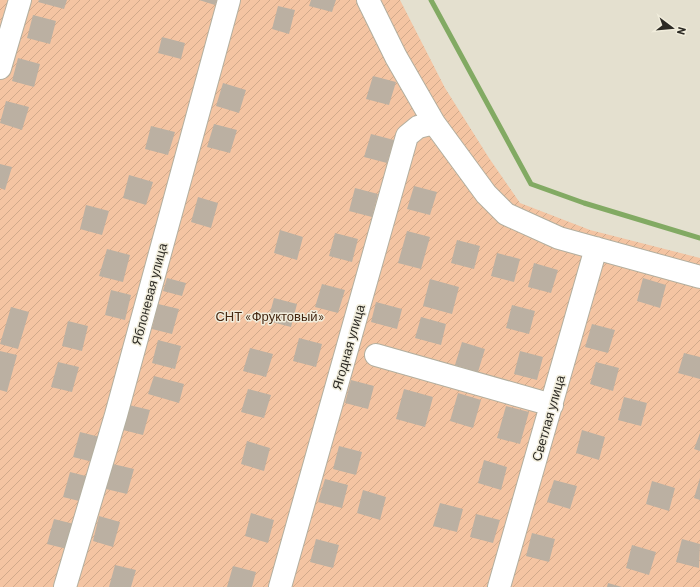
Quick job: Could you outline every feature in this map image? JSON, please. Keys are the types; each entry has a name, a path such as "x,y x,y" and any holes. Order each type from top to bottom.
{"street":[{"path":"0,68 20,0"},
{"name":"Яблоневая улица","path":"64,587 118,407 229,0"},
{"path":"368,0 396,57 434,124 486,194 506,214 559,238 700,277"},
{"name":"Ягодная улица","path":"280,587 407,136 418,127 434,124"},
{"name":"Светлая улица","path":"499,587 596,248"},
{"path":"376,355 552,405"}],"green space":[{"name":"СНТ «Фруктовый»","path":"0,0 400,0 445,88 489,158 520,203 590,230 700,258 700,587 0,587"}],"building":[{"path":"39,0 67,0 64,9 38,2"},
{"path":"199,0 217,0 215,5"},
{"path":"311,0 336,0 332,12 309,6"},
{"path":"278,6 295,10 289,34 272,29"},
{"path":"33,15 56,21 50,44 27,38"},
{"path":"162,37 185,43 181,59 158,53"},
{"path":"18,58 40,64 34,87 12,81"},
{"path":"373,76 396,82 389,105 366,99"},
{"path":"223,83 246,90 239,113 216,106"},
{"path":"6,101 29,107 22,130 0,123"},
{"path":"214,124 237,130 230,153 207,147"},
{"path":"151,126 175,132 168,155 145,149"},
{"path":"371,134 394,140 387,163 364,157"},
{"path":"0,164 12,167 5,190 0,188"},
{"path":"129,175 153,182 146,205 123,198"},
{"path":"414,186 437,192 430,215 407,209"},
{"path":"355,188 378,194 372,217 349,211"},
{"path":"198,197 218,203 211,228 191,222"},
{"path":"86,205 109,211 102,235 80,229"},
{"path":"280,230 303,237 297,260 274,253"},
{"path":"407,231 430,237 421,269 398,263"},
{"path":"335,233 358,239 352,262 329,256"},
{"path":"457,240 480,246 474,269 451,263"},
{"path":"107,249 130,255 123,282 99,276"},
{"path":"497,253 520,259 514,282 491,276"},
{"path":"534,263 558,270 551,293 528,287"},
{"path":"167,278 186,283 182,296 163,291"},
{"path":"643,278 666,285 660,308 637,301"},
{"path":"430,279 459,287 452,314 423,306"},
{"path":"322,284 345,290 338,313 315,307"},
{"path":"111,290 131,295 125,320 105,315"},
{"path":"274,298 297,304 291,327 268,321"},
{"path":"376,302 402,309 397,329 371,322"},
{"path":"158,304 179,309 172,334 152,329"},
{"path":"512,305 535,311 529,334 506,328"},
{"path":"11,307 29,312 18,349 0,344"},
{"path":"421,317 446,324 441,345 415,338"},
{"path":"68,321 88,326 82,351 62,346"},
{"path":"592,324 615,330 608,353 585,347"},
{"path":"299,338 322,344 316,367 293,361"},
{"path":"158,340 181,346 175,369 152,363"},
{"path":"462,342 485,349 478,372 455,365"},
{"path":"250,348 273,354 266,377 243,371"},
{"path":"0,351 17,355 7,392 0,390"},
{"path":"520,351 543,357 537,380 514,374"},
{"path":"684,353 700,357 700,379 678,373"},
{"path":"58,362 79,367 72,392 51,387"},
{"path":"596,362 619,368 613,391 590,384"},
{"path":"154,376 184,384 179,403 148,394"},
{"path":"351,380 374,386 368,409 345,403"},
{"path":"248,389 271,395 264,418 241,412"},
{"path":"404,389 433,397 425,427 396,419"},
{"path":"458,393 481,400 473,428 450,421"},
{"path":"624,397 647,403 641,426 618,420"},
{"path":"129,405 150,410 143,435 123,430"},
{"path":"506,406 529,412 520,444 497,438"},
{"path":"582,430 605,437 599,460 576,453"},
{"path":"80,432 100,437 93,462 73,457"},
{"path":"700,433 700,451 694,449"},
{"path":"247,441 270,448 264,471 241,464"},
{"path":"339,446 362,452 356,475 333,469"},
{"path":"484,460 507,467 501,490 478,483"},
{"path":"113,464 134,469 127,494 106,489"},
{"path":"70,472 90,477 83,502 63,497"},
{"path":"700,478 700,500 694,498"},
{"path":"325,479 348,485 342,508 318,502"},
{"path":"554,480 577,486 570,509 547,502"},
{"path":"652,481 675,488 669,511 646,504"},
{"path":"363,490 386,497 380,520 357,513"},
{"path":"440,503 463,509 457,532 433,526"},
{"path":"251,513 274,520 268,543 245,536"},
{"path":"476,514 500,520 493,543 470,537"},
{"path":"99,516 120,522 113,547 93,541"},
{"path":"54,519 74,524 67,549 47,544"},
{"path":"532,533 555,539 549,562 526,556"},
{"path":"316,539 339,545 333,568 310,562"},
{"path":"682,539 700,544 699,568 676,562"},
{"path":"632,545 656,552 649,575 626,568"},
{"path":"115,565 136,570 131,587 109,587"},
{"path":"233,566 256,572 252,587 227,587"},
{"path":"608,583 622,587 607,587"}],"waterway":[{"path":"431,0 531,184 584,203 700,238"}]}
